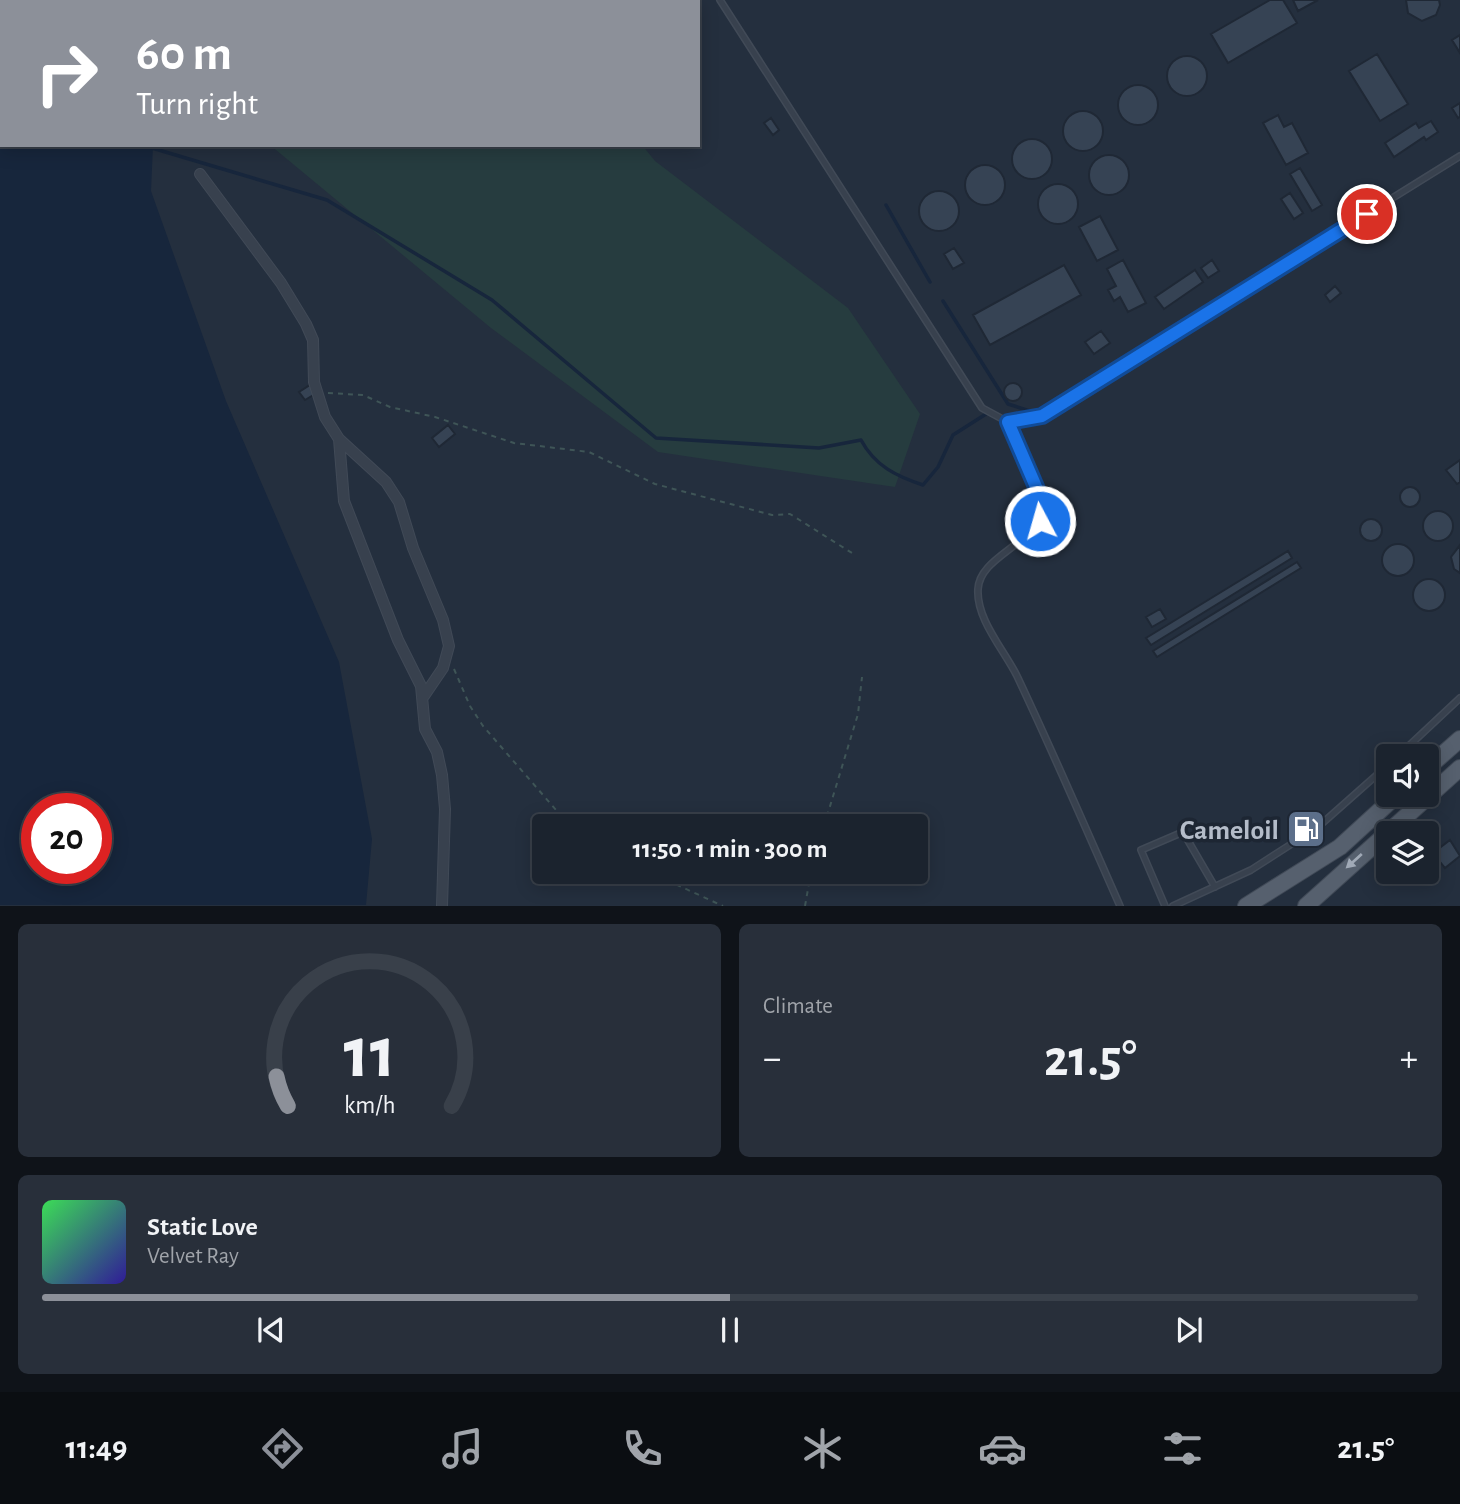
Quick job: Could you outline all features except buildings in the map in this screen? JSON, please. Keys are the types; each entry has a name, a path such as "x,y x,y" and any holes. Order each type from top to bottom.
{"main road":[{"path":"1439,758 1460,739"},
{"path":"1306,905 1460,768"},
{"path":"1247,905 1340,847 1384,807"}],"street":[{"path":"200,174 281,282 306,324 313,341 316,392 325,417 339,439 386,482 399,502 413,548 443,620 449,654 424,696"},
{"path":"339,439 344,501 398,640 424,696 425,729 436,752 444,793 442,905"}],"lane":[{"path":"720,0 982,408 1008,422 1042,416 1460,156"},
{"path":"1008,422 1043,503 1042,512 1035,527 981,576 978,600 1018,679 1120,905"},
{"path":"1411,744 1460,698"},
{"path":"1173,905 1251,870 1318,827 1376,776"},
{"path":"1165,905 1141,850 1183,832 1214,887"}],"path":[{"path":"316,392 363,395 390,407 435,416 514,443 589,452 655,484 772,515 790,514 852,553"},
{"path":"449,654 470,706 483,726 560,814"},
{"path":"828,814 858,714 862,677"},
{"path":"676,884 723,905"},
{"path":"805,905 809,884"}],"green space":[{"path":"272,147 644,147 655,161 848,308 920,414 895,487 658,452 491,328"}],"water":[{"path":"0,147 153,147 151,191 226,401 339,662 372,839 366,905 0,905"}],"waterway":[{"path":"152,148 327,200 492,300 656,438 819,448 861,440 873,457 887,469 923,485 938,467 953,435 986,414"},
{"path":"886,205 930,282"},
{"path":"943,301 1008,404 1033,412 1073,393"}],"place":[{"name":"Cameloil","path":"1306,829"}],"route":[{"path":"1040,521 1043,503 1008,422 1042,416 1367,214"}]}
